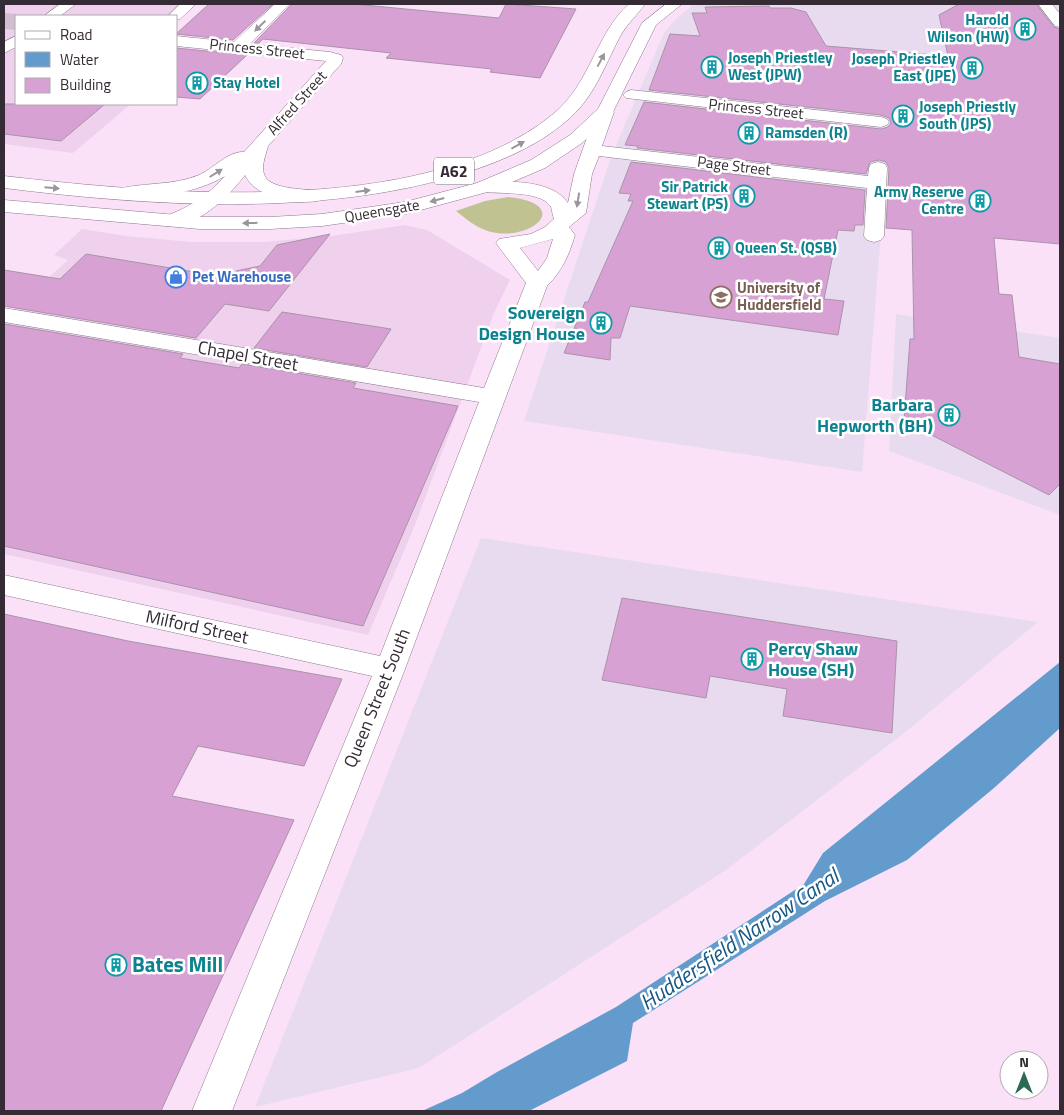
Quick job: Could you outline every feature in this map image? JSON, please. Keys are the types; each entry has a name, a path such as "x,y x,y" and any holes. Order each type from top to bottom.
{"main road":[{"path":"176,15 189,4"},
{"path":"237,48 283,4"},
{"name":"Queensgate","path":"4,182 118,193 217,197 315,196 385,188 447,173 500,154 543,131 577,102 623,19 638,4"},
{"name":"Queensgate","path":"4,206 170,220 247,224 322,220 406,208 484,187 538,164 576,139 605,112 650,23 675,4"},
{"name":"Princess Street","path":"178,41 330,57 335,58 335,60"},
{"name":"Alfred Street","path":"170,220 190,215 217,197 234,179 259,145 335,60"},
{"path":"537,239 548,256 543,278 506,244 537,239 576,213 583,174 605,112"},
{"name":"Alfred Street","path":"259,145 254,164 254,175 258,182 268,188 287,194 315,196"},
{"name":"Alfred Street","path":"118,193 160,190 198,182 206,179 259,145"},
{"name":"Page Street","path":"592,150 878,175 874,236"},
{"path":"484,187 513,188 548,194 583,174"},
{"name":"Queen Street South","path":"214,1108 390,670 492,397 543,278 557,258 565,235 559,204 548,194"},
{"name":"Chapel Street","path":"4,315 492,397"},
{"name":"Milford Street","path":"4,585 390,670"}],"street":[{"path":"52,15 69,4"},
{"path":"1045,4 1060,23"},
{"path":"4,49 15,41"},
{"name":"Princess Street","path":"631,95 881,122"}],"shaded area":[{"path":"4,4 184,4 170,15 15,15 15,105 130,105 73,153 4,144"},
{"name":"University of Huddersfield","path":"694,4 1060,4 1060,172 887,157 862,472 524,421 611,157 664,33 676,19"},
{"path":"405,225 427,230 510,280 494,313 415,525 368,635 4,554 4,318 68,260 54,255 82,229 126,236 191,242 264,242 331,236"},
{"path":"896,314 1060,338 1060,515 889,451"},
{"path":"481,538 1038,622 908,730 726,870 419,1068 255,1107"}],"green space":[{"path":"508,197 529,201 540,207 542,215 538,222 516,233 501,233 485,230 470,222 456,211 485,201"}],"water":[{"name":"Huddersfield Narrow Canal","path":"1060,662 1060,728 994,788 907,860 825,901 633,1023 627,1061 529,1111 422,1111 462,1093 616,1007 804,884 823,853"}],"building":[{"path":"209,4 273,4 233,40 178,34"},
{"path":"292,4 354,4 499,18 506,4 576,9 540,78 490,72 492,69 386,58 391,53 263,39 259,43 254,43"},
{"path":"959,4 1036,4 1054,27 1060,29 1060,244 994,238 999,294 1012,295 1019,357 1060,364 1060,484 1049,495 904,421 910,339 914,339 912,230 886,228 889,168 886,162 879,160 870,162 866,174 637,148 638,146 625,145 644,102 881,129 888,127 891,123 889,118 881,115 649,90 670,34 700,36 692,13 707,13 705,7 769,6 770,8 791,8 806,12 826,46 948,56 939,15"},
{"name":"Stay Hotel","path":"178,48 247,55 200,99 178,97"},
{"path":"4,104 104,105 61,141 4,134"},
{"path":"631,162 865,190 863,225 855,225 854,231 838,230 824,299 844,301 838,335 630,306 620,338 611,338 610,360 564,353 585,302 588,302 633,201 628,201 631,194 619,193"},
{"path":"330,234 269,311 225,304 196,338 4,306 4,270 60,279 86,254 231,278 236,271 260,266 277,245"},
{"path":"282,312 391,329 367,367 254,348"},
{"path":"4,324 183,354 180,358 239,368 242,364 356,383 353,388 458,406 363,626 4,546"},
{"name":"Percy Shaw House (SH)","path":"622,598 897,641 892,733 783,716 787,689 710,676 706,698 602,680"},
{"name":"Bates Mill","path":"4,614 128,641 342,679 304,766 198,746 172,796 294,820 161,1111 4,1111"}],"tunnel":[{"path":"4,21 15,22"}],"place":[{"name":"Harold Wilson (HW)","path":"1025,29"},
{"name":"Joseph Priestley West (JPW)","path":"712,67"},
{"name":"Joseph Priestley East (JPE)","path":"972,68"},
{"name":"Stay Hotel","path":"197,83"},
{"name":"Joseph Priestly South (JPS)","path":"903,116"},
{"name":"Ramsden (R)","path":"749,133"},
{"name":"Sir Patrick Stewart (PS)","path":"744,196"},
{"name":"Army Reserve Centre","path":"980,201"},
{"name":"Queen St. (QSB)","path":"719,248"},
{"name":"Pet Warehouse","path":"176,277"},
{"name":"University of Huddersfield","path":"721,297"},
{"name":"Sovereign Design House","path":"601,323"},
{"name":"Barbara Hepworth (BH)","path":"949,415"},
{"name":"Percy Shaw House (SH)","path":"752,659"},
{"name":"Bates Mill","path":"116,965"}]}
